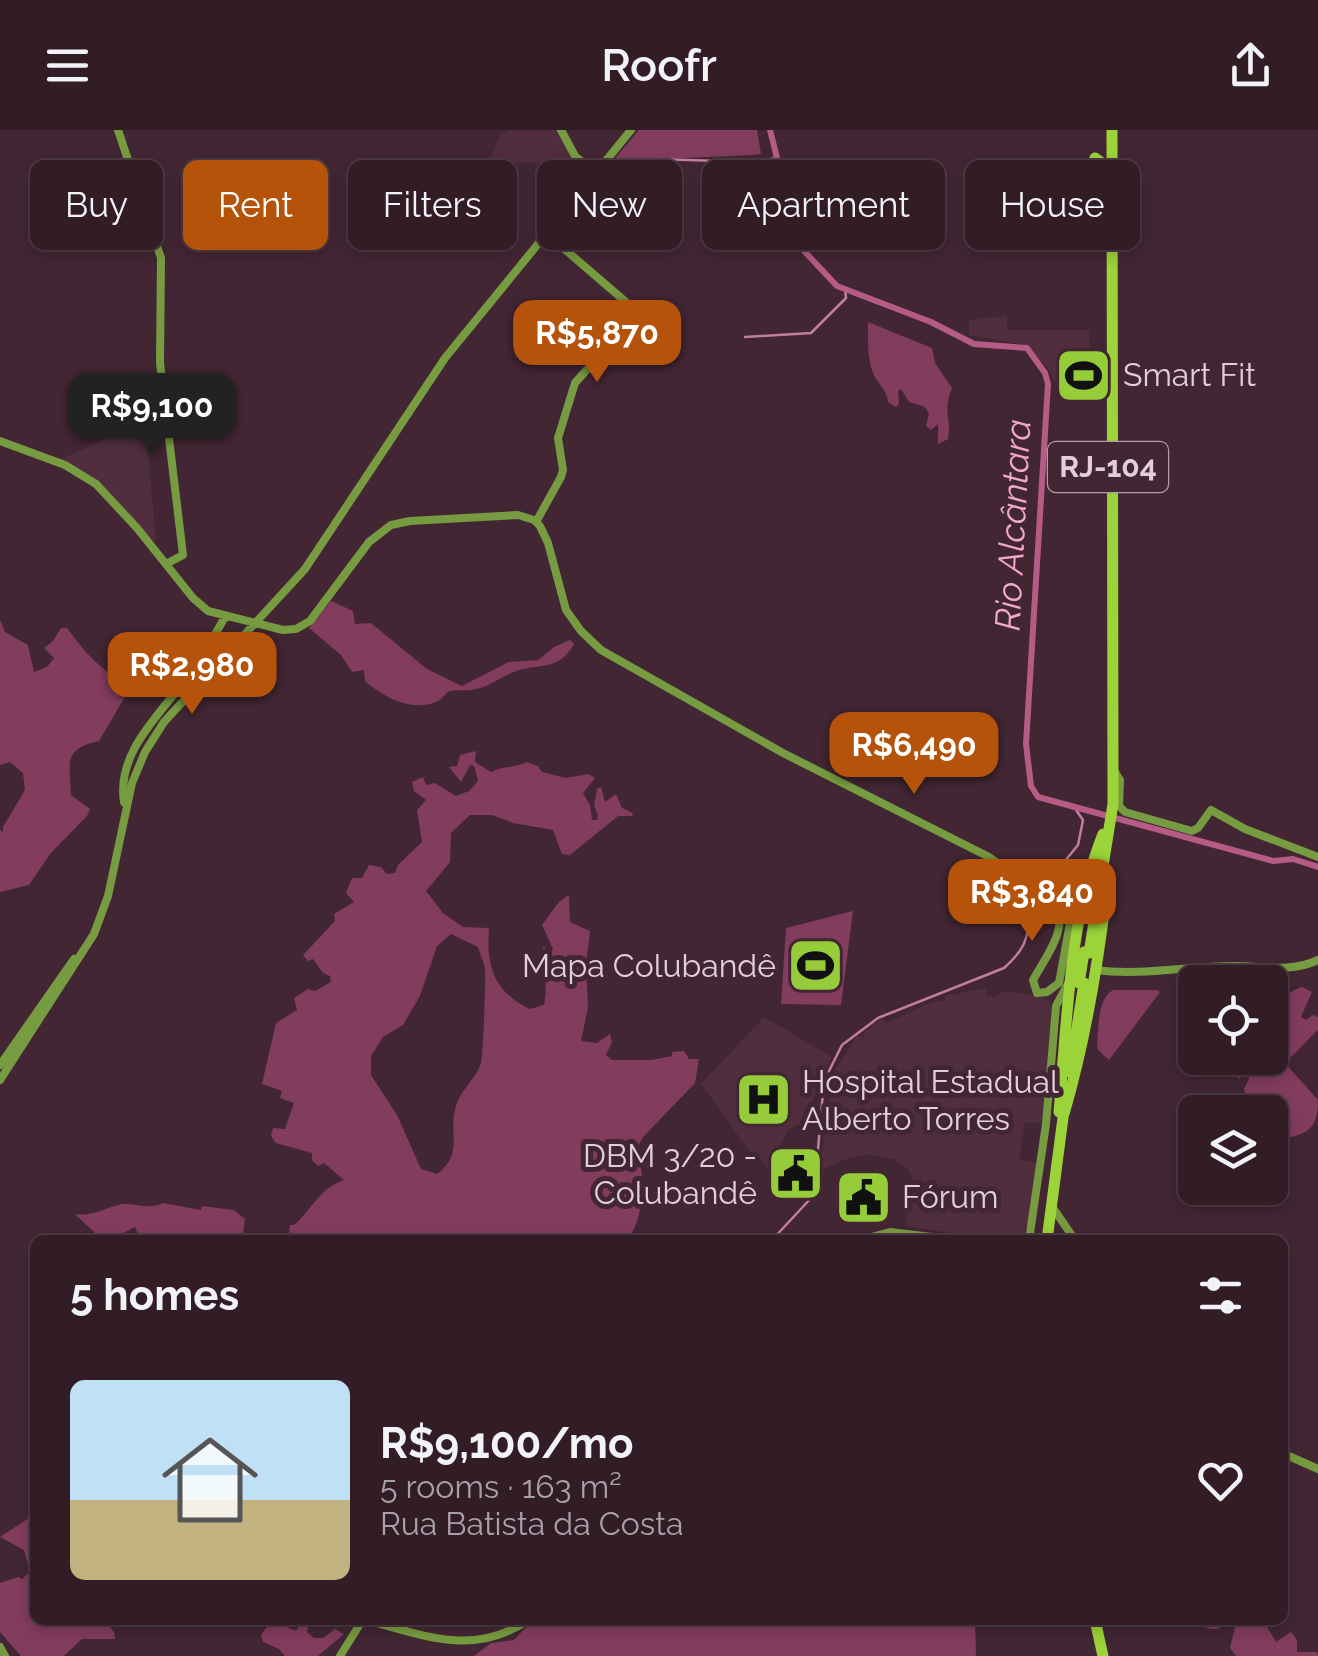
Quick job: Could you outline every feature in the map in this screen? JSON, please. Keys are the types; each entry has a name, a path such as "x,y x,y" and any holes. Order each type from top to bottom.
{"highway":[{"name":"RJ-104","path":"1108,160 1110,130"},
{"name":"RJ-104","path":"1036,1235 1061,1113 1113,805 1110,130"},
{"name":"RJ-104","path":"1108,250 1113,805"},
{"path":"1070,916 1106,836"},
{"name":"RJ-104","path":"1070,916 1079,932 1084,968"},
{"name":"RJ-104","path":"1039,1235 1055,1217 1061,1113"},
{"path":"1099,1625 1105,1656"}],"main road":[{"path":"118,130 160,258 160,363 183,555 166,564"},
{"path":"560,130 580,160"},
{"path":"607,160 631,130"},
{"path":"0,1080 86,950 108,896 125,810 140,762 164,722 305,570 445,358 537,247"},
{"path":"536,522 562,477 558,438 575,383 591,365 630,341 648,321 566,250"},
{"path":"0,441 65,465 88,478 106,493 200,605 225,618 286,630 306,624 369,542 391,525 518,515 536,522 546,537 566,610 601,650 766,743 989,857 1056,904 1070,916 1033,980 1036,992 1056,1006 1035,1235"},
{"path":"125,810 122,786 130,760 225,618"},
{"path":"1113,805 1192,831 1211,810 1246,829 1318,858"},
{"name":"RJ-104","path":"1070,916 1084,968"},
{"path":"0,1064 66,970 86,950"},
{"path":"1084,968 1138,973 1233,966 1293,969 1318,960"},
{"name":"RJ-104","path":"1044,994 1084,968"},
{"name":"RJ-104","path":"1056,1006 1084,968"},
{"path":"1055,1217 1070,1235"},
{"path":"879,1235 915,1235"},
{"path":"1288,1456 1318,1469"},
{"path":"340,1656 363,1625"},
{"path":"383,1625 440,1642 468,1645 501,1638 521,1625"},
{"path":"0,1648 5,1656"}],"shaded area":[{"path":"509,130 561,130 581,160 489,160 500,135"},
{"path":"639,130 757,130 761,154 666,160 614,160"},
{"path":"1007,315 1007,330 1089,330 1090,380 1054,381 1046,366 1025,345 969,335 969,321"},
{"path":"868,322 932,348 935,363 952,388 948,439 938,444 938,424 931,430 926,426 929,414 925,407 909,402 901,389 896,407 888,402 871,367"},
{"path":"145,421 156,541 150,541 89,474 61,459"},
{"path":"331,601 353,611 355,624 371,623 427,669 462,686 509,662 538,660 554,647 570,640 574,644 554,663 523,669 477,689 450,691 427,705 407,704 372,687 365,681 364,670 352,672 341,655 309,628"},
{"path":"0,620 5,632 28,645 34,672 47,667 54,658 44,648 61,628 67,628 94,660 129,690 99,741 79,748 71,759 71,795 90,809 87,816 51,853 29,885 0,892 0,830 3,832 25,790 23,773 10,762 0,765"},
{"path":"476,751 475,762 491,772 527,762 542,772 566,778 588,774 595,778 583,793 592,820 597,820 594,806 597,789 601,787 605,802 616,794 622,808 633,813 618,816 570,855 562,854 553,830 492,815 470,815 451,833 450,862 426,891 443,913 463,927 489,928 491,966 500,986 530,1009 544,1005 543,946 551,954 553,949 542,925 569,895 570,922 590,931 586,966 588,1008 581,1041 597,1043 610,1034 612,1042 606,1055 612,1060 651,1060 684,1051 689,1059 699,1059 695,1083 635,1150 642,1174 641,1200 630,1235 289,1235 290,1225 301,1219 328,1188 344,1180 324,1163 318,1166 312,1153 276,1143 271,1136 273,1128 285,1129 294,1103 280,1098 282,1091 262,1084 276,1023 297,1010 294,998 331,982 313,959 308,961 303,955 335,921 334,914 354,902 346,893 352,878 362,878 369,865 381,867 387,874 395,873 422,842 417,810 426,800 414,791 412,782 423,777 426,785 435,783 456,796 469,791 478,781 474,766 470,765 461,782 449,767 457,766 460,755","holes":["451,934 478,947 484,966 481,1063 457,1103 451,1158 437,1174 421,1169 397,1115 371,1075 371,1056 383,1037 403,1025 420,996 437,946"]},
{"name":"Mapa Colubandê","path":"853,911 841,1005 781,1004 786,928"},
{"path":"1302,987 1312,992 1301,1017 1318,1017 1318,1030 1288,1059 1288,996"},
{"path":"987,988 986,995 995,997 1004,991 1049,1001 1042,1124 1025,1122 1019,1160 1038,1163 1032,1209 1024,1235 962,1235 905,1226 912,1177 894,1159 852,1157 829,1166 819,1175 834,1072 857,1036 864,1037 866,1029 883,1019 886,1023 945,1000 945,996"},
{"path":"1113,990 1160,992 1109,1060 1097,1045 1101,1007"},
{"name":"Hospital Estadual Alberto Torres","path":"764,1017 832,1057 802,1123 788,1130 768,1169 759,1158 756,1160 701,1084"},
{"path":"1288,1066 1318,1100 1315,1120 1309,1129 1290,1137 1288,1095 1246,1095 1244,1089 1251,1075 1288,1075"},
{"path":"123,1204 234,1210 245,1219 243,1235 139,1235 135,1227 120,1235 96,1235 75,1214"},
{"path":"30,1517 30,1572 24,1550 0,1537"},
{"path":"30,1572 30,1625 108,1625 115,1639 82,1639 64,1656 21,1656 0,1632 0,1583 22,1579"},
{"path":"272,1625 296,1631 300,1625 308,1625 307,1632 314,1638 323,1638 335,1629 344,1634 318,1656 285,1656 263,1642 261,1635"},
{"path":"528,1625 975,1625 976,1656 474,1656 491,1643 514,1640"},
{"path":"1236,1625 1266,1625 1276,1642 1291,1632 1297,1640 1297,1652 1317,1652 1318,1656 1236,1656 1230,1648"}],"waterway":[{"name":"Rio Alcântara","path":"770,130 790,185 793,231 805,252 837,286 931,322 974,344 1027,348 1045,373 1048,384 1026,744 1031,786 1038,797 1273,861 1293,859 1318,867"},
{"path":"653,160 752,162 777,158"},
{"path":"745,337 811,333 846,298 845,289"},
{"path":"1043,888 1078,845 1083,820 1074,807"},
{"path":"815,1183 824,1081 842,1045 878,1018 1004,968 1025,941 1038,895"},
{"path":"777,1235 813,1196 814,1188"}],"place":[{"name":"Smart Fit","path":"1084,375"},
{"name":"Mapa Colubandê","path":"815,966"},
{"name":"Hospital Estadual Alberto Torres","path":"763,1100"},
{"name":"DBM 3/20 - Colubandê","path":"796,1174"},
{"name":"Fórum","path":"863,1197"}]}
